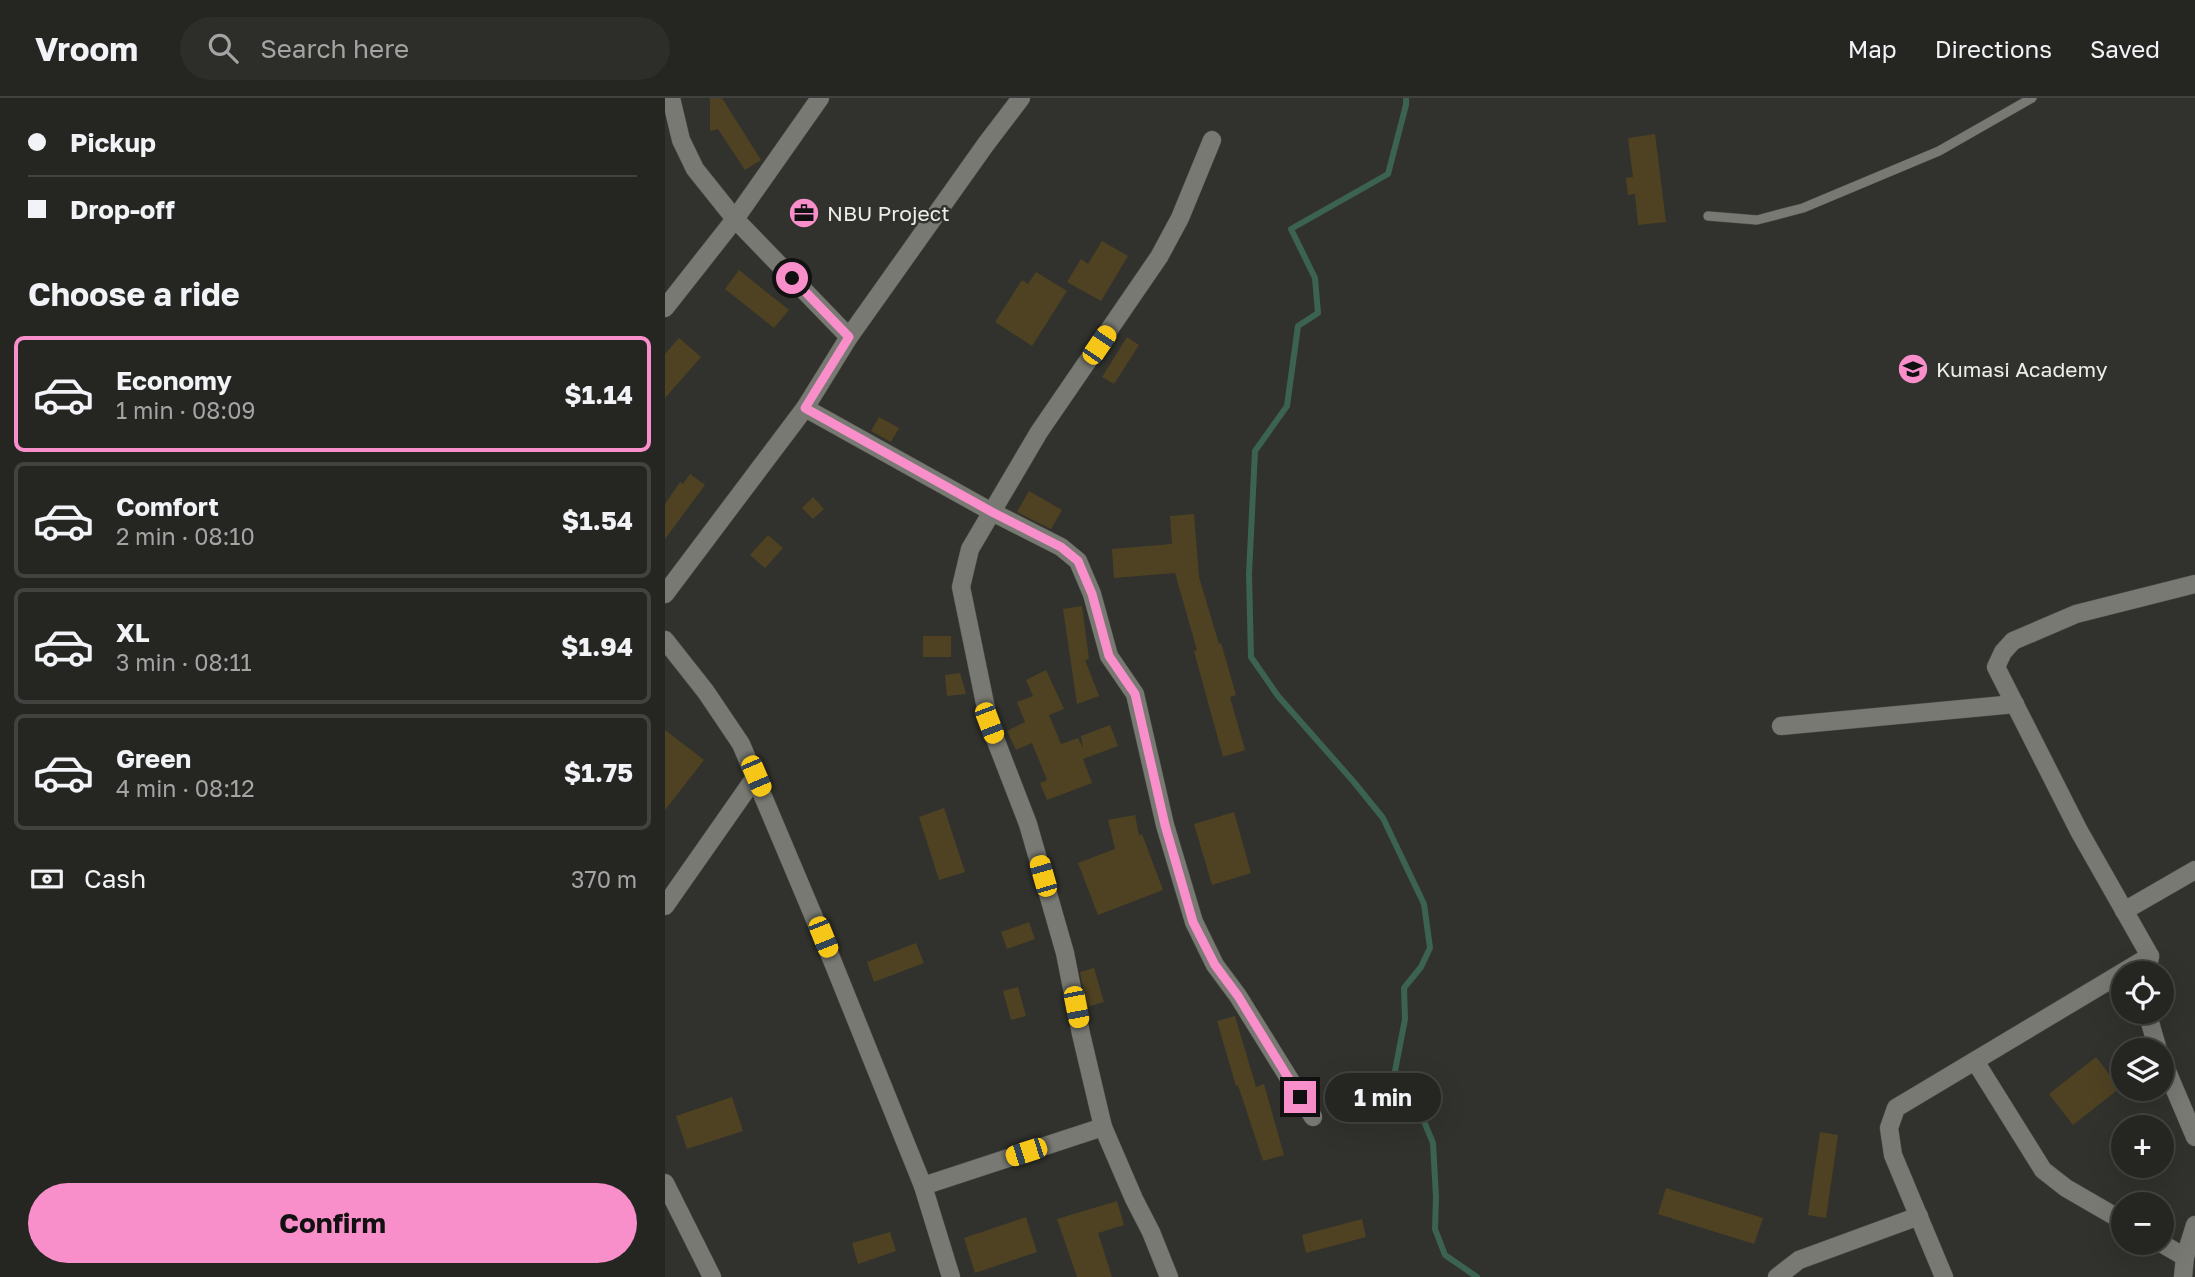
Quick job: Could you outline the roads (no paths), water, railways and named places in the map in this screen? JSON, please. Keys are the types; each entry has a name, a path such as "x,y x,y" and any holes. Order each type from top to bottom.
{"street":[{"path":"671,98 681,140 695,169 735,219 849,337"},
{"path":"665,308 735,219 820,98"},
{"path":"665,594 805,408 849,337 1021,98"},
{"path":"1169,1277 1103,1127 1062,940 1028,824 989,723 961,587 970,549 1039,432 1159,257 1180,218 1212,140"},
{"path":"805,408 992,512 1061,547 1078,561 1092,594 1109,656 1135,694 1165,825 1193,922 1215,965 1238,996 1313,1117"},
{"path":"2147,961 2124,911 2079,831 1996,667 2003,652 2013,641 2075,614 2195,584"},
{"path":"665,640 706,692 741,744 756,776 923,1186 951,1277"},
{"path":"1781,726 2015,704"},
{"path":"665,906 756,776"},
{"path":"2124,911 2195,870"},
{"path":"1944,1277 1893,1155 1889,1128 1896,1108 2111,985"},
{"path":"1975,1061 2043,1170 2066,1188 2111,1214"},
{"path":"2174,1088 2195,1137"},
{"path":"923,1186 1103,1127"},
{"path":"665,1183 712,1277"},
{"path":"1777,1277 1799,1260 1919,1216"},
{"path":"2183,1277 2185,1257 2195,1225"},
{"path":"2174,1251 2185,1257"}],"lane":[{"path":"1708,216 1757,220 1803,208 1938,151 2032,98"}],"waterway":[{"path":"1406,98 1388,174 1291,229 1315,278 1318,313 1298,326 1287,406 1255,451 1249,574 1251,657 1278,696 1383,818 1424,904 1430,948 1421,967 1404,988 1405,1019 1395,1071 1402,1095 1418,1107 1433,1143 1435,1229 1445,1255 1477,1277"}],"place":[{"name":"NBU Project","path":"804,213"},
{"name":"Kumasi Academy","path":"1913,369"}]}
